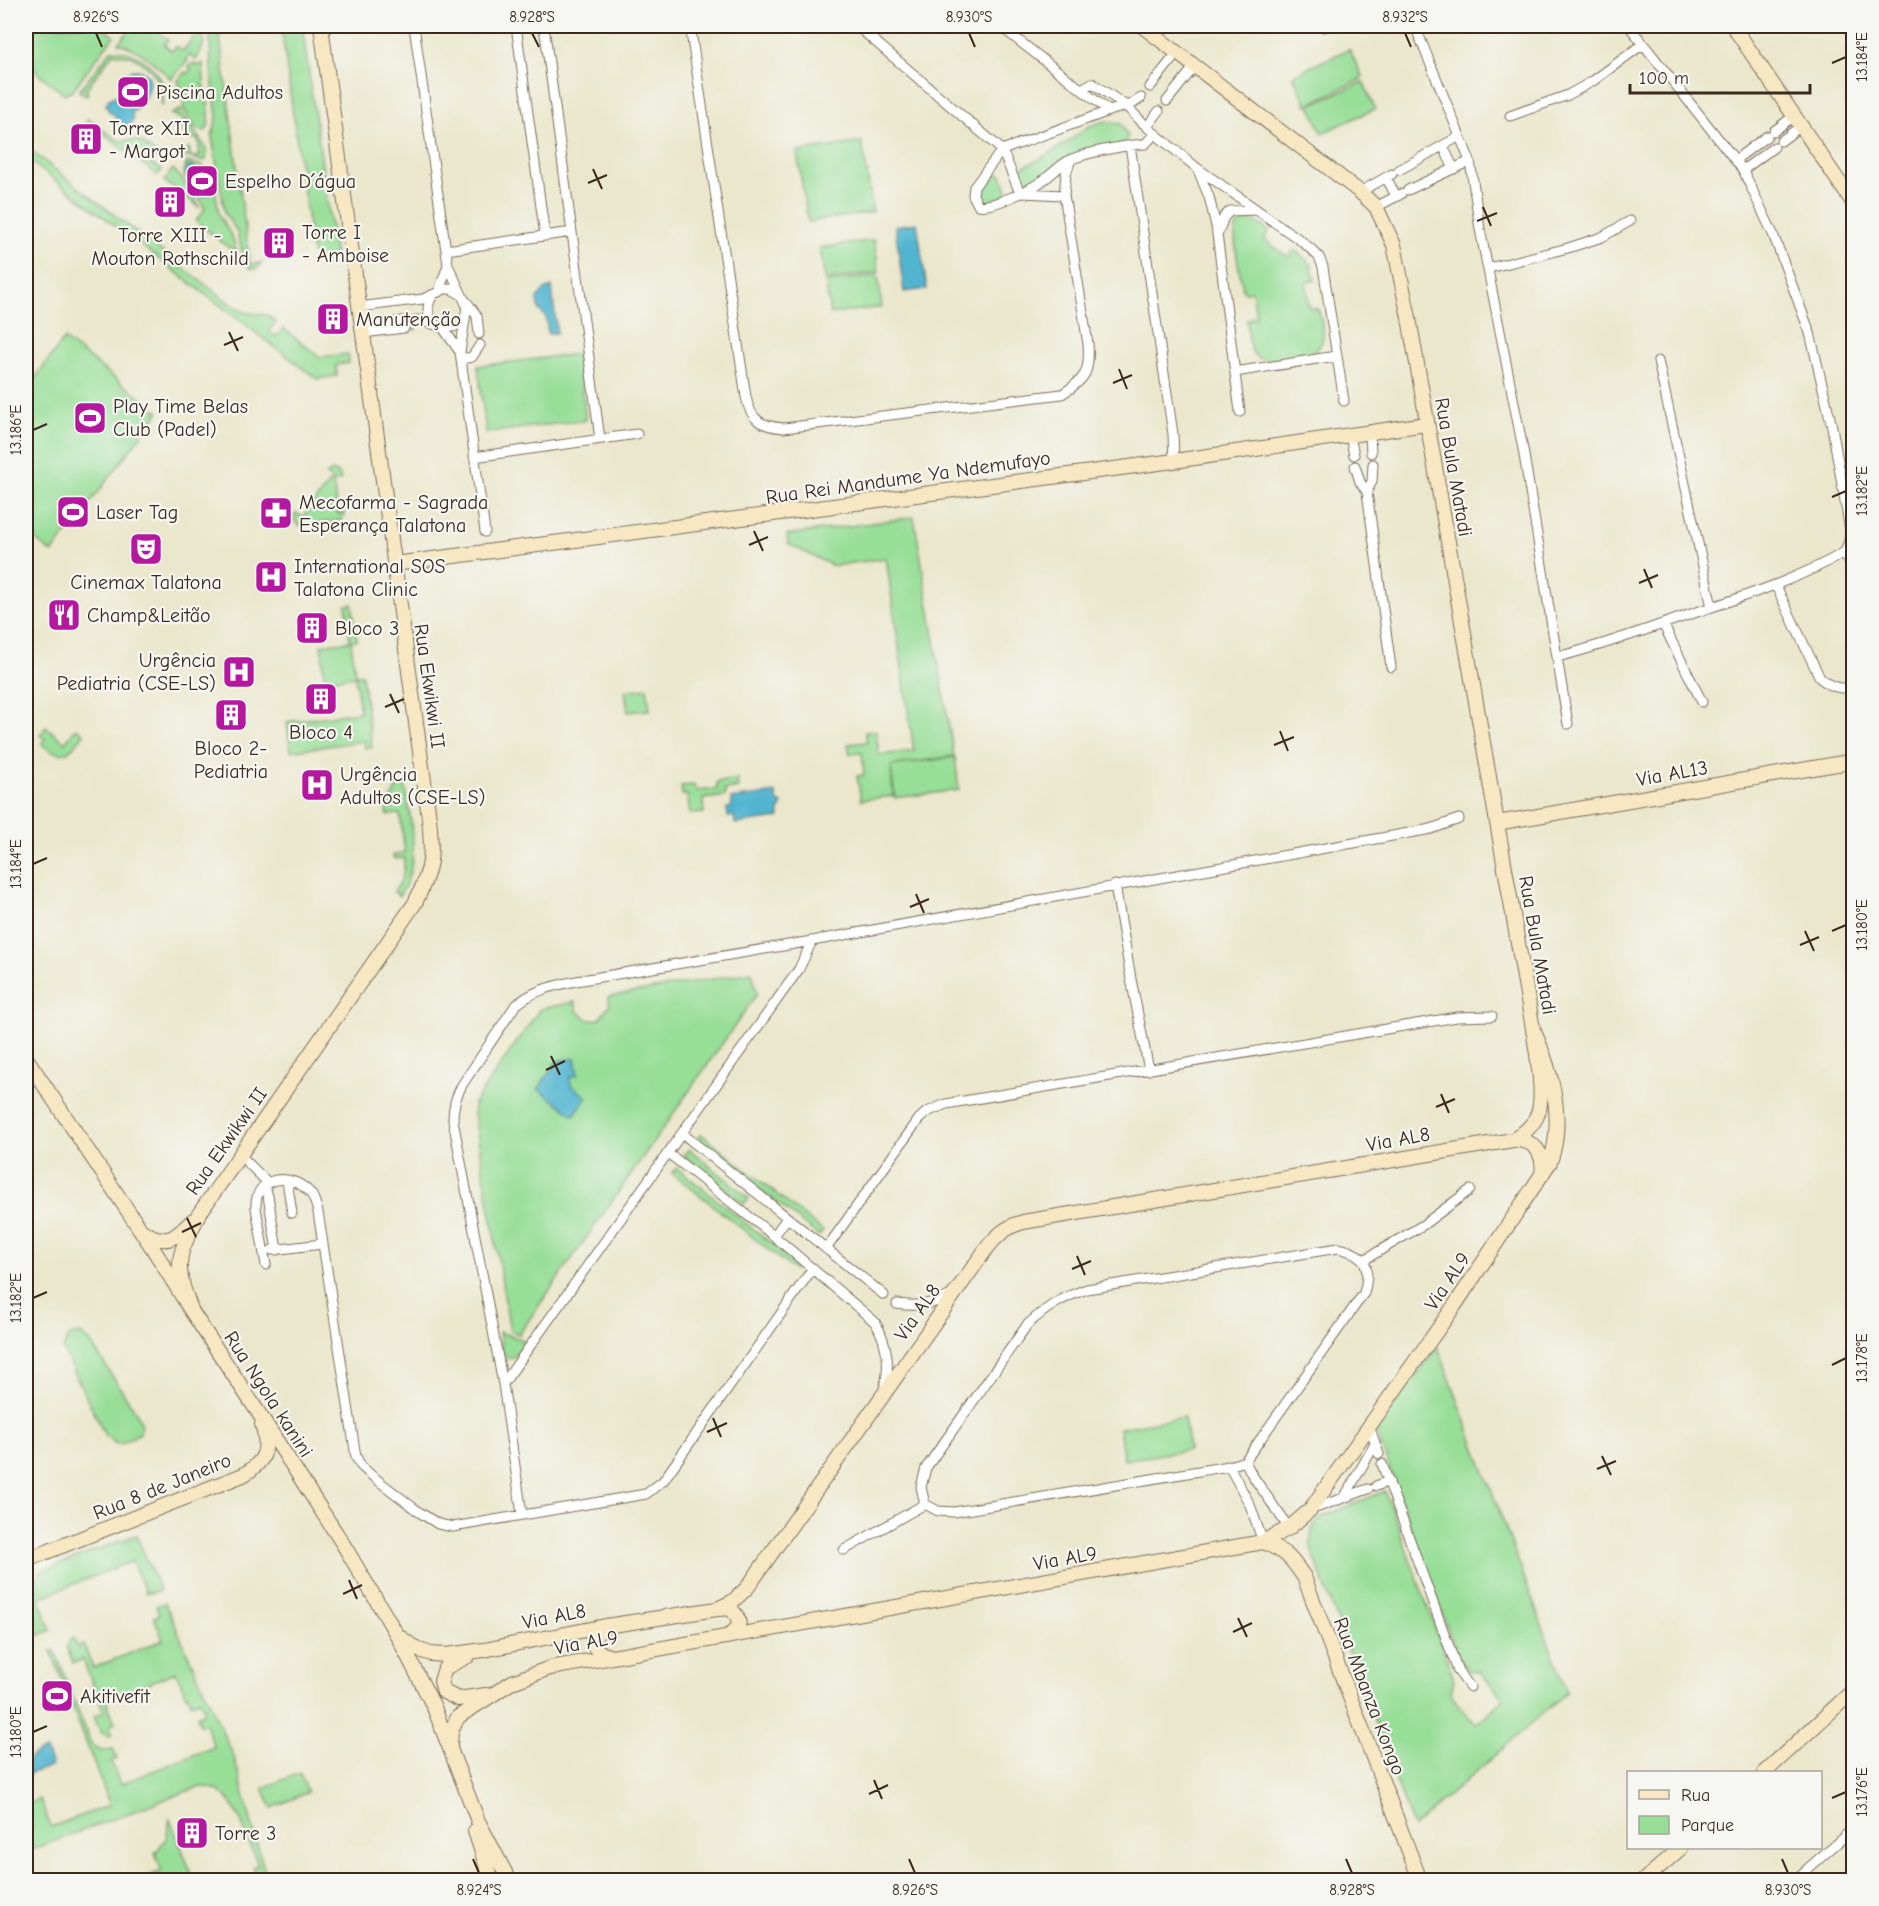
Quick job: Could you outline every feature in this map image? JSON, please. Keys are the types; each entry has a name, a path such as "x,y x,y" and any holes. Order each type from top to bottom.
{"street":[{"name":"Rua Ekwikwi II","path":"192,1312 180,1274 180,1260 183,1248 199,1214 415,903 426,881 431,861 429,818 321,26"},
{"path":"414,26 448,265 464,297 477,316 479,334"},
{"path":"516,26 545,236"},
{"path":"543,26 600,439"},
{"path":"690,26 748,409 753,417 770,427 784,428 1062,394 1077,385 1088,372 1090,363 1064,195 1066,174 1071,159"},
{"path":"857,26 1002,150 1020,193"},
{"path":"1000,26 1109,111"},
{"name":"Rua Bula Matadi","path":"1142,26 1360,192 1376,207 1394,245 1406,299 1533,1029 1540,1091 1538,1113 1528,1128 1513,1140"},
{"path":"1415,26 1470,161 1480,229 1523,449 1568,724"},
{"path":"1557,657 1610,642 1776,586 1845,552 1849,541 1850,530 1846,502 1832,427 1810,333 1773,234 1743,170 1629,26"},
{"path":"1733,26 1854,204"},
{"path":"1510,116 1568,95 1593,81 1643,44"},
{"path":"1150,87 1177,53"},
{"path":"1167,101 1195,66"},
{"path":"1081,89 1092,84 1125,105 1147,127 1197,168 1319,257 1326,278 1344,401"},
{"path":"1141,98 1002,150 974,187 973,195 978,205 985,207 1041,183 1071,159 1130,145 1145,144 1155,134"},
{"path":"1147,127 1159,111"},
{"path":"1735,160 1771,133 1798,121"},
{"path":"1743,170 1778,144 1798,121"},
{"path":"1360,192 1460,136"},
{"path":"1130,145 1173,434 1174,461"},
{"path":"1443,146 1454,168"},
{"path":"1376,207 1470,161"},
{"path":"1197,168 1213,208 1218,236 1240,412"},
{"path":"1392,173 1402,193"},
{"path":"1020,193 1064,195"},
{"path":"1218,236 1224,217 1230,211 1257,210"},
{"path":"1489,268 1602,237 1630,221"},
{"path":"446,250 572,232"},
{"path":"448,265 436,293 429,301 429,315 460,356"},
{"path":"359,307 413,300 451,289 464,297 467,312 460,356 485,532"},
{"path":"417,323 425,321 440,327 456,327 465,318"},
{"path":"362,330 404,324"},
{"path":"460,356 472,357 480,345"},
{"path":"1236,372 1336,356"},
{"path":"1658,361 1712,607"},
{"name":"Rua Rei Mandume Ya Ndemufayo","path":"394,564 1174,461 1426,424"},
{"path":"474,457 637,434"},
{"path":"1370,434 1371,453"},
{"path":"1350,436 1354,455"},
{"path":"1367,492 1372,481 1373,464"},
{"path":"1355,466 1360,482 1367,492 1392,667"},
{"path":"1845,552 1854,575"},
{"path":"1776,586 1820,678 1830,686 1844,689 1854,687"},
{"path":"1663,624 1702,702"},
{"name":"Via AL13","path":"1497,823 1854,761"},
{"path":"522,1514 503,1384 453,1120 453,1108 462,1085 515,1006 523,999 540,990 576,981 1431,829 1459,819"},
{"path":"1115,885 1149,1070"},
{"path":"503,1384 799,969 812,940"},
{"path":"826,1249 913,1127 927,1112 946,1104 1457,1017 1492,1016"},
{"name":"Rua Bula Matadi","path":"1533,1029 1546,1059 1553,1090 1557,1129 1553,1153 1542,1175"},
{"name":"Rua Ngola kanini","path":"26,1058 343,1544 397,1635 433,1705 478,1821 510,1881"},
{"path":"683,1134 885,1295"},
{"path":"1513,1140 1522,1139 1535,1147 1544,1164 1542,1175"},
{"name":"Via AL8","path":"397,1635 416,1649 431,1654 446,1655 484,1650 606,1626 717,1609 732,1602 747,1588 992,1241 1011,1225 1513,1140"},
{"path":"668,1153 774,1236 875,1322 886,1350 887,1379 881,1398"},
{"path":"240,1155 266,1184 277,1250"},
{"name":"Via AL9","path":"450,1747 451,1731 458,1717 512,1682 533,1673 569,1664 1263,1542 1289,1528 1310,1510 1455,1305 1542,1175"},
{"path":"287,1180 292,1213"},
{"path":"266,1265 256,1200 258,1191 266,1184 294,1181 314,1197 318,1212 354,1446 361,1466 432,1521 445,1526 460,1526 646,1494 654,1489 663,1481 813,1268"},
{"path":"1364,1260 1423,1225 1470,1190"},
{"name":"Rua Ekwikwi II","path":"140,1230 156,1239 170,1239 199,1214"},
{"path":"774,1236 787,1218"},
{"path":"264,1251 322,1244"},
{"path":"1338,1248 1353,1251 1364,1260 1368,1278 1364,1293 1245,1461 1229,1466 954,1512 938,1511 925,1504 921,1487 926,1468 1026,1325 1046,1308 1088,1289 1321,1249 1338,1248"},
{"path":"897,1304 910,1306 932,1304 955,1292"},
{"name":"Rua 8 de Janeiro","path":"26,1560 254,1469 264,1456 266,1446 264,1429 258,1412"},
{"path":"1369,1426 1458,1671 1470,1687"},
{"path":"1344,1498 1375,1444"},
{"path":"1245,1461 1252,1475 1289,1528"},
{"path":"1229,1466 1250,1505 1263,1542"},
{"path":"1310,1510 1389,1481"},
{"path":"844,1550 925,1504"},
{"name":"Rua Mbanza Kongo","path":"1263,1542 1282,1551 1293,1560 1304,1577 1420,1881"},
{"path":"717,1609 730,1608 737,1615 739,1623 736,1630 725,1638"},
{"path":"606,1626 596,1633 593,1639 594,1646 598,1653 611,1658"},
{"path":"484,1650 445,1668 441,1681 444,1692 458,1699 495,1693"},
{"path":"1766,1771 1854,1690"},
{"name":"Rua Ngola kanini","path":"457,1766 491,1881"},
{"path":"1795,1881 1853,1828"},
{"path":"1644,1881 1680,1849"}],"green space":[{"path":"30,26 100,26 114,36 71,92 64,94 26,64 26,31"},
{"path":"133,26 150,26 168,40 164,45 172,51 176,46 183,51 202,26 204,40 202,48 196,60 190,55 186,59 188,61 171,79 140,53 118,43"},
{"path":"281,26 302,26 335,254 333,255 334,263 321,265 319,258 312,252"},
{"path":"212,31 219,31 250,264 262,263 256,269 246,264 238,233 225,214 212,137 217,117 211,68 210,35"},
{"path":"1349,49 1363,78 1307,105 1293,75"},
{"path":"111,50 134,55 153,69 163,86 162,107 160,83 151,70 134,57 113,53 86,89 88,92 86,95 79,91"},
{"path":"193,63 198,66 203,63 209,111 208,126 206,130 201,131 193,124 183,108 184,98 178,81 185,72 187,74"},
{"path":"1363,82 1375,109 1322,133 1310,105"},
{"path":"180,110 205,147 206,160 184,156 189,148 191,157 200,156 198,139 188,139 183,131 180,118 171,114"},
{"path":"88,119 120,141 138,140 158,155 151,164 162,170 157,175 86,121"},
{"path":"1105,121 1121,124 1128,136 1126,142 1056,168 1038,191 1028,191 1020,186 1018,177 1021,168 1065,144 1089,126"},
{"path":"862,142 873,212 808,222 797,152"},
{"path":"26,147 228,302 244,312 267,315 276,322 269,331 276,337 283,328 320,357 348,354 349,363 336,365 337,376 317,379 26,158"},
{"path":"187,162 203,166 214,179 219,215 232,237 238,255 196,221 205,209 196,185 202,196 213,189 213,186 192,166 187,167 185,175 196,181 185,177 183,171"},
{"path":"173,169 191,188 199,207 164,181"},
{"path":"997,174 1002,175 1008,194 983,204 978,199 979,196"},
{"path":"1250,220 1268,230 1264,239 1288,257 1296,251 1311,264 1315,280 1306,283 1309,307 1318,309 1323,333 1320,346 1309,355 1267,360 1253,353 1247,320 1256,316 1252,291 1243,290 1235,239 1238,224"},
{"path":"874,240 879,272 825,280 820,248"},
{"path":"878,275 882,307 830,314 826,282"},
{"name":"Play Time Belas Club (Padel)","path":"64,339 159,412 52,553 26,532 26,390"},
{"path":"577,354 586,420 486,433 478,366"},
{"path":"332,471 338,474 341,480 333,482 338,514 345,513 342,520 302,526 296,523 294,519 296,513 303,517 332,479 326,475"},
{"path":"914,517 954,756 890,766 955,757 959,790 895,798 891,768 893,796 861,800 857,776 864,775 862,753 850,754 848,744 867,742 865,732 876,731 879,755 914,751 886,558 833,566 788,544 787,535"},
{"path":"352,604 357,640 351,641 355,675 362,675 372,747 365,748 364,741 291,751 287,722 360,712 355,676 325,680 321,645 350,641 346,605"},
{"path":"647,688 650,710 628,712 625,691"},
{"path":"46,727 65,742 76,728 84,734 74,746 60,754 41,744 45,739 40,735"},
{"path":"737,779 738,788 725,790 725,796 703,799 704,813 690,814 687,795 682,795 681,786 695,785 696,791 717,789 717,782"},
{"path":"405,784 412,828 413,856 406,883 399,896 394,892 402,876 404,858 394,859 393,855 405,853 400,814 387,815 386,806 397,786"},
{"path":"752,972 757,994 519,1334 510,1331 474,1103 540,1009 575,1002 577,1011 589,1020 599,1019 610,1004 608,997"},
{"path":"701,1134 823,1231 819,1236 697,1139"},
{"path":"689,1149 749,1198 744,1204 684,1155"},
{"path":"677,1168 798,1265 794,1270 672,1173"},
{"path":"499,1332 526,1341 514,1357 508,1358 502,1352"},
{"path":"73,1334 80,1334 89,1340 139,1417 140,1433 116,1444 105,1435 63,1349 68,1338"},
{"path":"1438,1347 1567,1692 1413,1827 1311,1548 1310,1538 1314,1526 1324,1516 1385,1491 1454,1679 1451,1692 1456,1702 1476,1724 1504,1699 1480,1672 1468,1671 1458,1657 1375,1428"},
{"path":"1184,1417 1189,1450 1124,1460 1119,1428"},
{"path":"136,1535 160,1590 150,1594 146,1593 132,1561 39,1598 51,1630 35,1637 26,1611 26,1585 34,1582 41,1571"},
{"path":"165,1603 234,1757 267,1880 258,1880 253,1867 258,1865 233,1806 225,1796 205,1787 189,1790 26,1852 26,1805 40,1799 51,1827 110,1805 51,1651 55,1651 92,1746 101,1751 113,1749 117,1758 111,1761 120,1784 214,1747 205,1724 200,1725 197,1716 205,1712 200,1700 191,1703 176,1672 106,1700 115,1723 109,1726 113,1735 102,1733 94,1716 104,1712 83,1660 73,1663 67,1647 70,1640 74,1638 78,1647 84,1645 93,1668 163,1640 154,1617 159,1615 156,1606"},
{"path":"300,1773 308,1792 272,1808 263,1788"},
{"path":"170,1819 194,1880 136,1880 162,1871 155,1853 166,1839"}],"water":[{"name":"Piscina Adultos","path":"133,70 142,71 148,75 149,88 142,102 132,113 133,119 130,125 123,128 116,122 115,115 109,112 106,104 109,99 120,94 124,77"},
{"name":"Espelho D´água","path":"188,166 194,167 212,183 213,189 210,194 202,196 198,192 196,181 185,175"},
{"path":"917,223 927,289 904,292 895,226"},
{"path":"552,287 557,333 548,334 546,317 539,310 537,299 544,290"},
{"path":"776,793 777,801 782,804 779,818 735,824 734,816 728,817 727,808 732,807 731,799"},
{"path":"575,1058 578,1075 570,1077 571,1085 587,1097 574,1115 538,1089 557,1061"},
{"path":"46,1750 52,1766 26,1775 26,1761"}],"tunnel":[{"path":"404,328 417,327"}],"place":[{"name":"Piscina Adultos","path":"133,92"},
{"name":"Torre XII - Margot","path":"86,139"},
{"name":"Espelho D´água","path":"202,181"},
{"name":"Torre XIII - Mouton Rothschild","path":"170,202"},
{"name":"Torre I - Amboise","path":"279,243"},
{"name":"Manutenção","path":"333,319"},
{"name":"Play Time Belas Club (Padel)","path":"90,418"},
{"name":"Laser Tag","path":"73,512"},
{"name":"Mecofarma - Sagrada Esperança Talatona","path":"276,513"},
{"name":"Cinemax Talatona","path":"146,549"},
{"name":"International SOS Talatona Clinic","path":"271,577"},
{"name":"Champ&Leitão","path":"64,615"},
{"name":"Bloco 3","path":"312,628"},
{"name":"Urgência Pediatria (CSE-LS)","path":"239,672"},
{"name":"Bloco 4","path":"321,699"},
{"name":"Bloco 2- Pediatria","path":"231,715"},
{"name":"Urgência Adultos (CSE-LS)","path":"317,785"},
{"name":"Akitivefit","path":"57,1696"},
{"name":"Torre 3","path":"192,1833"}]}
